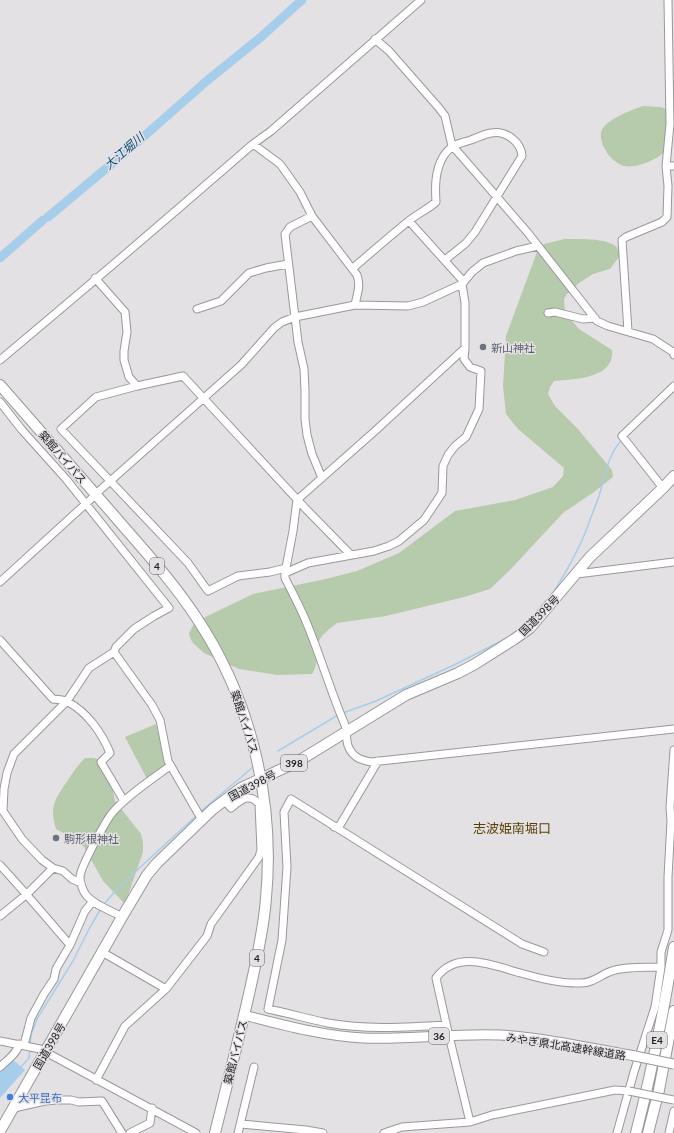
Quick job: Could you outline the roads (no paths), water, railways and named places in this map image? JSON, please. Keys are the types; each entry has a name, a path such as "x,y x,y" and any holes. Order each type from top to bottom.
{"highway":[{"name":"築館バイパス","path":"0,385 159,568 197,617 224,666 241,704 253,742 264,800 268,839 268,879 259,949 215,1133"},
{"name":"国道398号","path":"0,1131 14,1108 41,1050 102,952 147,875 199,815 224,800 240,788 298,762 406,695 476,664 530,628 590,557 674,476"},
{"name":"E4","path":"636,1133 648,1088 663,1014 674,947"},
{"name":"E4","path":"648,1133 659,1090 674,1011"}],"main road":[{"name":"みやぎ県北高速幹線道路","path":"244,1016 349,1037 393,1038 469,1035 511,1036 551,1041 674,1064"}],"street":[{"path":"0,360 95,278 126,255 421,0"},
{"path":"628,331 622,240 662,222 667,217 670,166 668,0"},
{"path":"375,39 389,51 442,112 445,116 452,146 538,246 597,321 608,326 653,339 673,352 674,355"},
{"path":"353,268 419,213 429,208 436,202 436,178 438,166 452,146 492,132 504,134 517,143 521,149 522,156 475,232 466,243 445,260"},
{"path":"253,144 280,164 300,192 312,216 353,268 360,282 355,306"},
{"path":"312,216 290,227 285,234 299,352 304,369 305,419 307,435 312,454 322,478"},
{"path":"351,555 297,500 183,376 96,397 61,428 188,563 208,591 238,576 286,570 308,563 374,551 400,541 424,520 442,493 443,466 448,455 455,446 466,437 479,409 481,371 470,367 464,359 465,303 463,283 445,260 409,221"},
{"path":"99,491 241,365 274,328 282,322 355,306 408,306 424,302 463,283 472,272 483,263 516,251 538,246"},
{"path":"197,309 221,301 249,273 288,264"},
{"path":"95,278 125,312 127,332 124,360 129,377 137,386"},
{"path":"548,313 555,312 583,319 595,318"},
{"path":"465,348 297,500 286,578 306,620 347,731 346,742 349,749 360,760 378,762 674,729"},
{"path":"663,488 622,436 674,386"},
{"path":"0,402 22,430 88,502 169,608 134,629 116,647 114,652 89,668 67,701 14,754 7,774 3,811 22,839 42,860 53,868 63,871 72,879 81,883"},
{"path":"0,582 88,502"},
{"path":"577,574 674,562"},
{"path":"0,640 53,699 67,701 78,708 94,724 107,745 110,753 101,762 124,801"},
{"path":"114,652 152,705 160,720 170,766 199,815"},
{"path":"617,1133 655,1007 663,963 660,952 668,930 668,877 671,821 670,807 674,750"},
{"path":"334,827 340,825 378,762"},
{"path":"122,917 93,901 86,894 81,883 81,871 96,840 113,812 124,801 170,766"},
{"path":"96,1080 125,1026 166,989 207,936 211,924 259,857 261,850 259,804 255,799 248,798 242,800 231,808 224,800"},
{"path":"544,952 522,944 291,799 284,812 287,868 282,934 277,968 268,1009 343,1025 447,1028 436,978 442,971 458,963 476,961 489,963 525,974 568,983 583,983 593,981 609,972 663,963"},
{"path":"0,865 27,894 70,945"},
{"path":"0,916 27,894 53,868"},
{"path":"0,1067 23,1045 31,1018 54,979 56,969 70,945 85,911 93,901"},
{"path":"102,952 166,989"},
{"path":"450,1040 470,1122"},
{"path":"0,1041 41,1050 152,1108 196,1133"},
{"path":"238,1133 254,1067"},
{"path":"384,1133 402,1127 470,1122 492,1115 615,1090 629,1091 674,1100"},
{"path":"14,1108 56,1100 71,1100 79,1102 102,1101 122,1133"},
{"path":"130,1133 150,1123 152,1108"},
{"path":"669,1133 674,1111"},
{"path":"241,1124 323,1133"}],"water":[{"path":"12,1059 25,1070 0,1098 0,1071"}],"waterway":[{"name":"大江堀川","path":"203,84 261,37 302,0"},
{"name":"大江堀川","path":"48,217 133,146 201,86"},
{"name":"大江堀川","path":"0,258 43,220"},
{"path":"551,596 580,546 599,496 610,459 613,452 622,440"},
{"path":"343,713 376,701 454,665 507,638"},
{"path":"278,751 338,715"},
{"path":"200,812 253,767"},
{"path":"105,903 119,887 196,816"},
{"path":"30,1045 31,1035 37,1019 73,961 100,910"},
{"path":"20,1068 29,1058 30,1049"}],"place":[{"name":"新山神社","path":"483,347"},
{"name":"駒形根神社","path":"56,838"},
{"name":"大平昆布","path":"10,1097"}],"district":[{"name":"志波姫南堀口","path":"512,828"}]}
